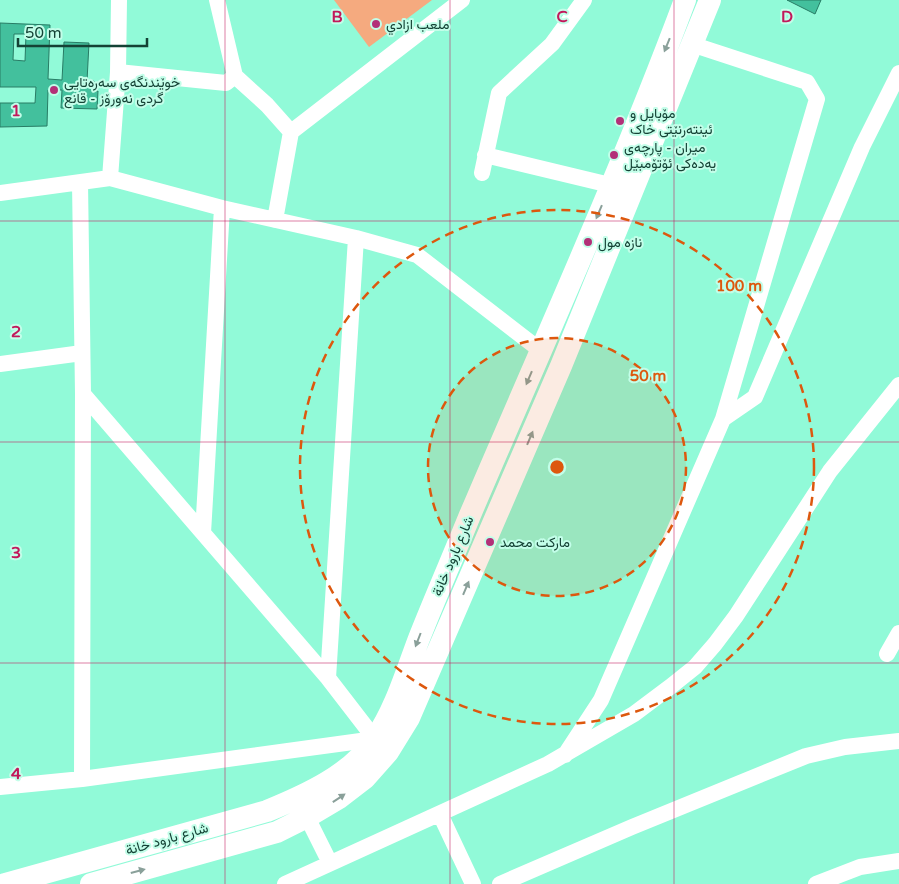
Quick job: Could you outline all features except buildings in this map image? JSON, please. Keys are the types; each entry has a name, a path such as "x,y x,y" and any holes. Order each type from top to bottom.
{"main road":[{"name":"شارع بارود خانة","path":"5,884 267,811 300,798 328,781 364,753 375,739 392,707 430,609 610,185 685,0"},
{"name":"شارع بارود خانة","path":"91,884 277,832 339,798 365,778 388,752 409,718 561,366 710,0"},
{"path":"430,609 451,622"}],"street":[{"path":"110,178 118,72 119,0"},
{"path":"217,0 235,76 267,105 291,132"},
{"path":"275,220 291,132 462,0"},
{"path":"482,173 499,93 552,44 584,0"},
{"path":"565,755 601,700 724,419 817,99 807,82 692,44"},
{"path":"118,72 226,83 235,76"},
{"path":"724,419 755,397 862,148 899,73"},
{"path":"485,154 610,185"},
{"path":"0,193 110,178 222,208 356,238 416,255 540,350"},
{"path":"80,182 83,394 82,779"},
{"path":"203,533 222,208"},
{"path":"328,678 356,238"},
{"path":"0,364 82,353"},
{"path":"285,884 565,755 634,714 695,667 736,616 830,471 899,385"},
{"path":"0,787 82,779 375,739 328,678 83,394"},
{"path":"887,654 899,634"},
{"path":"500,884 632,827 806,756 846,747 899,740"},
{"path":"440,814 473,884"},
{"path":"307,817 330,863"},
{"path":"816,884 860,867 899,861"}],"shaded area":[{"name":"ملعب ازادي","path":"334,0 432,0 369,47"}],"place":[{"name":"ملعب ازادي","path":"376,24"},
{"name":"خوێندنگەی سەرەتایی گردی نەورۆز - قانع","path":"54,90"},
{"name":"مۆبایل و ئینتەرنێتی خاک","path":"620,121"},
{"name":"میران - پارچەی یەدەکی ئۆتۆمبێل","path":"614,155"},
{"name":"نازه مول","path":"588,242"},
{"name":"ماركت محمد","path":"490,542"}]}
